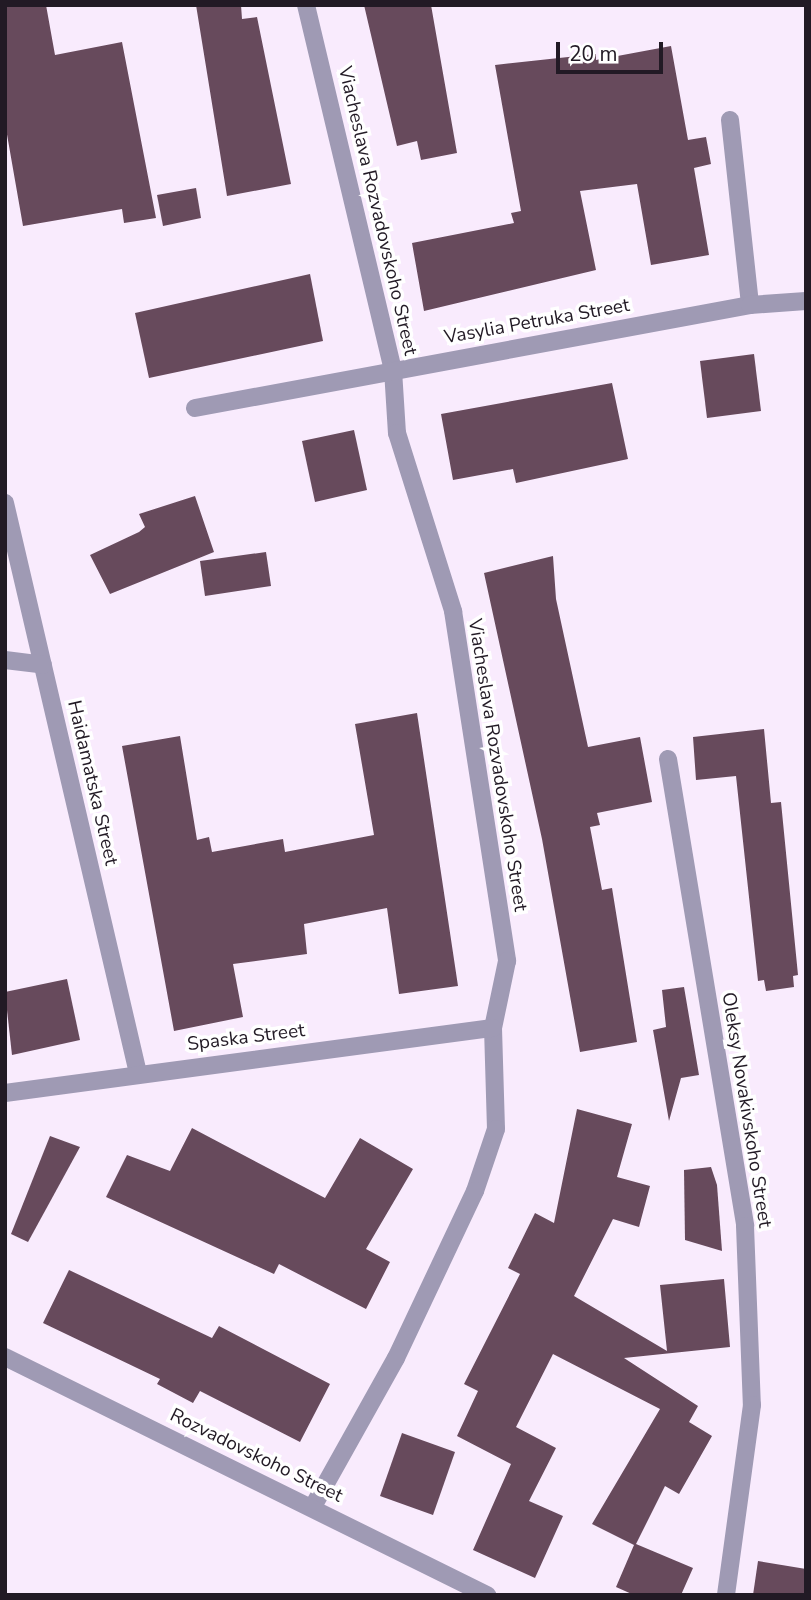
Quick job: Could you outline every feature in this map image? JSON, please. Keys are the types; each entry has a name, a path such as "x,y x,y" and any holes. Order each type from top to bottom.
{"street":[{"name":"Viacheslava Rozvadovskoho Street","path":"306,5 393,370 397,433 453,611 507,961 493,1028 496,1129 475,1191 396,1358 314,1505"},
{"path":"730,120 750,305"},
{"name":"Vasylia Petruka Street","path":"195,408 750,305 806,301"},
{"name":"Haidamatska Street","path":"5,503 138,1073"},
{"path":"5,660 43,665"},
{"name":"Oleksy Novakivskoho Street","path":"668,759 744,1215 752,1405 726,1595"},
{"name":"Spaska Street","path":"5,1093 138,1073 493,1028"},
{"name":"Rozvadovskoho Street","path":"5,1357 314,1505 487,1595"}],"building":[{"path":"5,5 46,5 55,55 122,42 156,218 124,223 122,209 23,226 5,123"},
{"path":"196,5 241,5 242,19 257,17 291,184 227,196"},
{"path":"364,5 431,5 457,153 421,160 417,141 397,146"},
{"path":"671,46 688,140 706,137 711,164 694,168 709,255 651,265 637,184 580,191 596,270 424,311 412,243 514,223 511,213 521,211 495,65 596,54 596,60"},
{"path":"196,188 201,218 163,226 157,195"},
{"path":"310,274 323,341 149,378 135,313"},
{"path":"754,354 761,411 707,418 700,361"},
{"path":"612,383 628,459 516,483 513,469 453,480 441,414"},
{"path":"354,430 367,490 315,502 302,441"},
{"path":"195,496 214,552 110,594 90,555 145,527 139,514"},
{"path":"266,552 271,586 205,596 200,561"},
{"path":"553,556 556,599 588,747 640,737 652,802 597,813 600,825 590,827 602,890 612,888 637,1042 580,1052 542,839 484,573"},
{"path":"417,713 458,986 399,994 387,908 304,924 307,954 233,964 243,1017 174,1031 122,746 180,736 197,840 209,837 212,852 283,839 285,852 374,835 355,724"},
{"path":"764,729 771,803 781,802 798,975 793,976 794,987 766,991 764,980 758,981 736,776 696,780 693,737"},
{"path":"67,979 80,1040 12,1055 5,992"},
{"path":"684,987 699,1075 681,1078 669,1121 653,1030 666,1027 662,990"},
{"path":"577,1109 632,1124 617,1177 650,1186 639,1227 613,1219 574,1296 667,1351 660,1285 724,1279 730,1347 624,1358 698,1406 689,1422 712,1436 679,1494 665,1486 636,1544 693,1568 681,1595 634,1595 616,1587 634,1545 592,1524 660,1409 553,1354 516,1427 556,1448 529,1501 563,1516 535,1578 473,1550 511,1464 457,1436 478,1391 464,1384 520,1274 508,1268 535,1213 554,1223"},
{"path":"192,1128 325,1198 360,1138 413,1169 366,1249 390,1262 366,1309 279,1264 274,1274 106,1197 127,1155 170,1171"},
{"path":"50,1136 80,1147 28,1242 11,1234"},
{"path":"711,1167 717,1185 722,1251 685,1240 684,1170"},
{"path":"69,1270 212,1338 219,1326 330,1384 300,1442 200,1391 193,1403 157,1384 160,1379 43,1323"},
{"path":"402,1433 455,1452 433,1515 380,1496"},
{"path":"758,1561 806,1569 806,1595 753,1595"}]}
